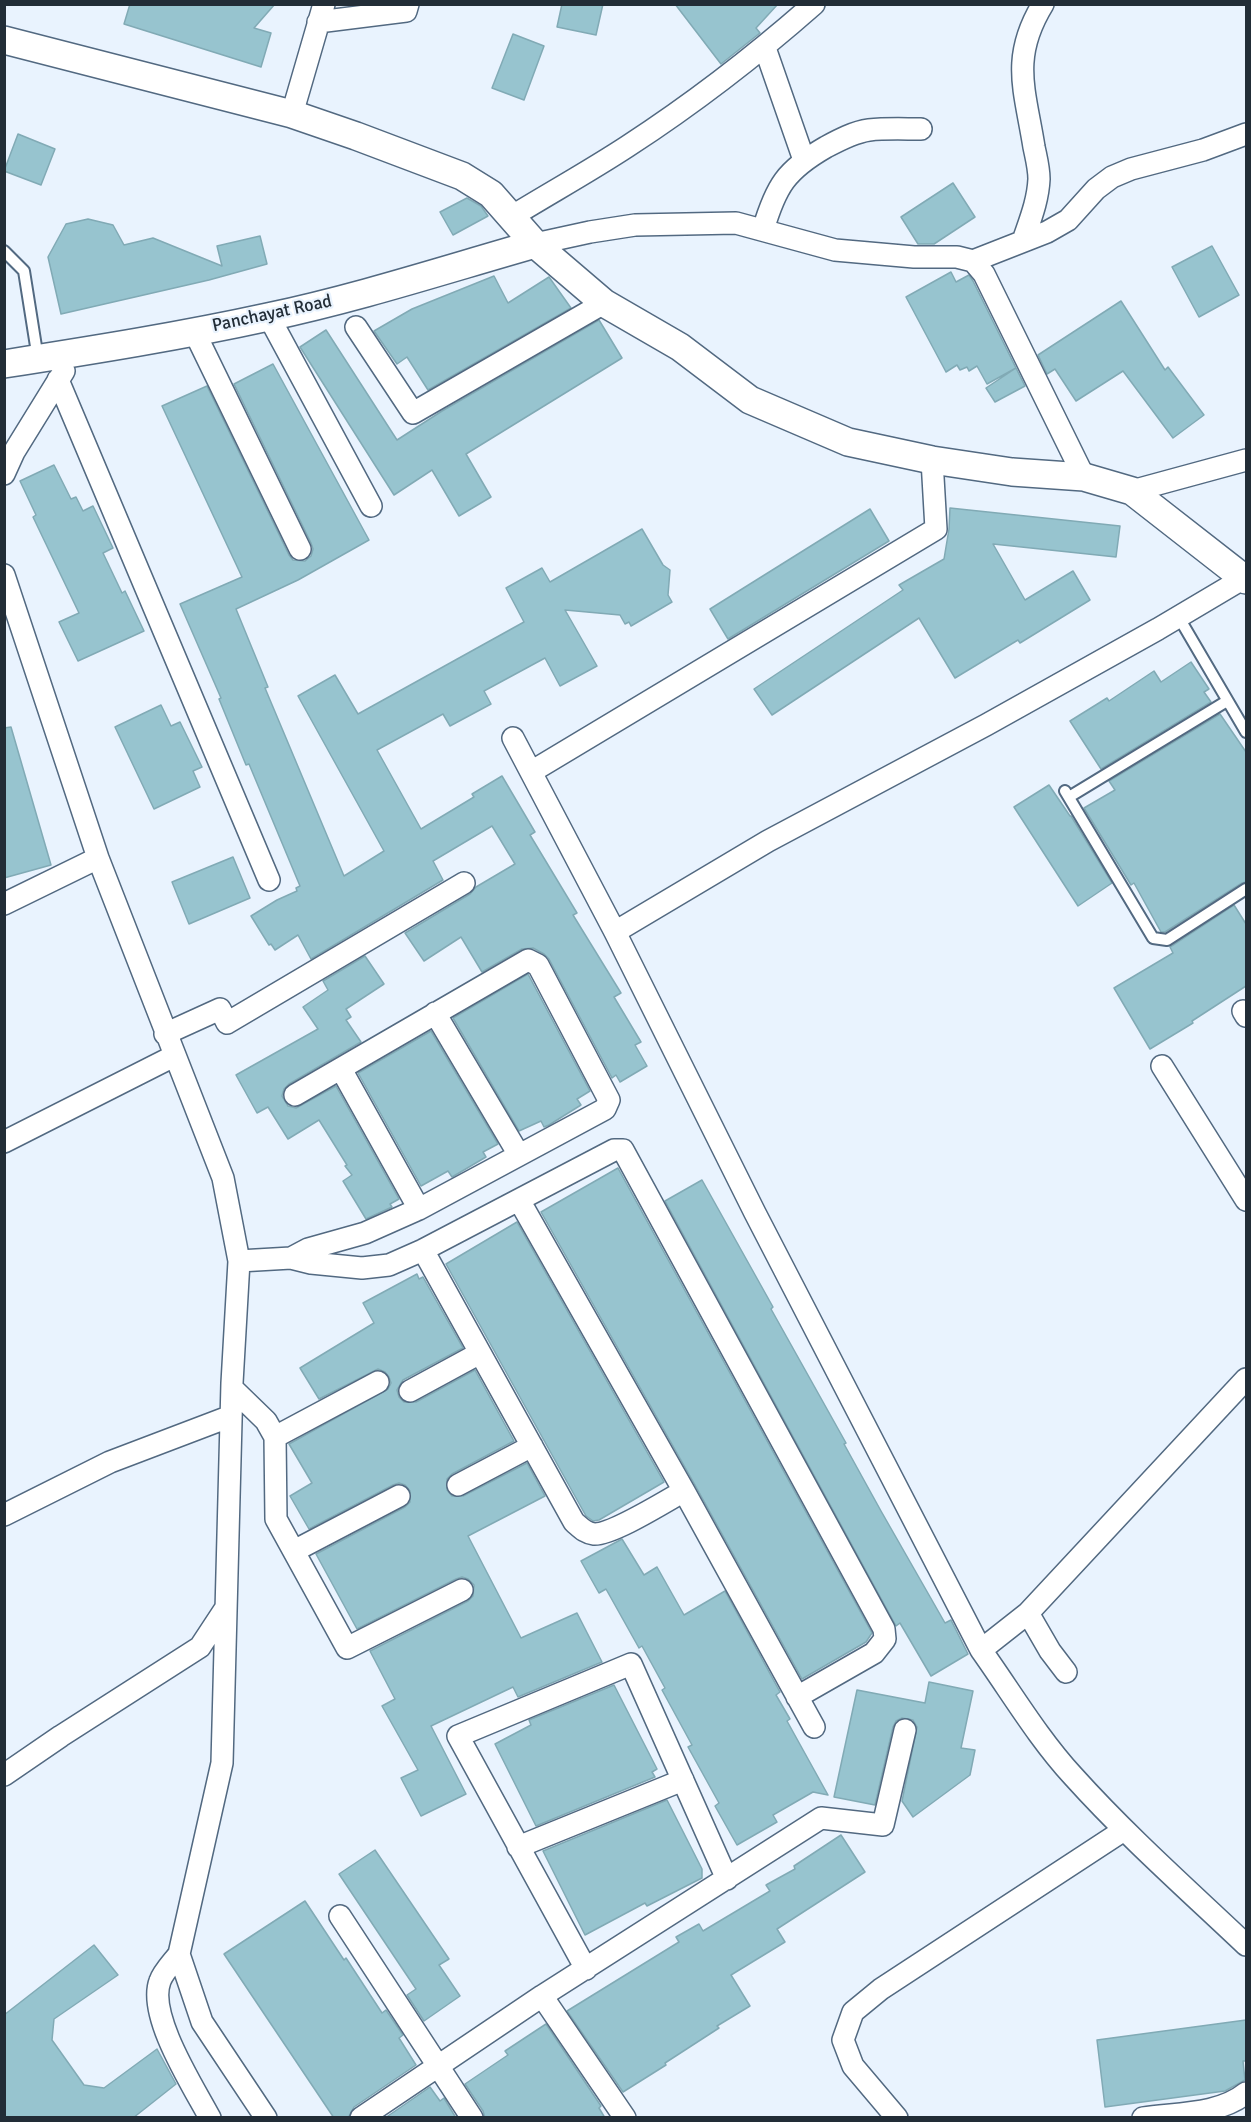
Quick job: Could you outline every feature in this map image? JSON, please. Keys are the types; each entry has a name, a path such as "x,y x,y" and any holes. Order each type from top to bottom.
{"street":[{"path":"291,114 321,13 406,11 408,4"},
{"path":"511,217 628,146 715,86 765,48 813,4"},
{"path":"1023,241 1037,200 1039,177 1024,93 1022,56 1031,23 1043,4"},
{"path":"4,40 291,114 356,135 462,176 491,194 535,244 604,303 680,347 750,400 848,442 932,460 1012,472 1084,477 1132,491 1245,579 986,725 768,841 615,932"},
{"path":"765,48 804,160"},
{"path":"763,230 772,200 785,178 804,160 841,139 867,130 921,129"},
{"path":"973,261 1047,232 1068,220 1096,189 1112,177 1131,169 1203,150 1246,134"},
{"path":"535,244 635,225 736,223 835,250 914,257 957,257 973,261 984,274 1084,477"},
{"name":"Panchayat Road","path":"4,364 268,317 361,294 535,244"},
{"path":"356,327 413,412 604,303"},
{"path":"268,317 371,506"},
{"path":"194,331 300,549"},
{"path":"4,474 14,452 75,353"},
{"path":"58,380 268,880"},
{"path":"531,772 936,529 932,460"},
{"path":"1132,491 1246,460"},
{"path":"4,575 98,858 222,1178 239,1261 231,1416 222,1762 179,1954 160,1981 157,2004 166,2035 210,2118"},
{"path":"513,738 615,932 755,1213 981,1650 1030,1721 1071,1774 1124,1830 1246,1945"},
{"path":"4,904 98,858"},
{"path":"165,1034 220,1009 227,1023 464,883"},
{"path":"291,1258 308,1249 365,1233 419,1209 605,1109 609,1100 538,965 528,960 294,1095"},
{"path":"435,1013 519,1155"},
{"path":"4,1142 174,1056"},
{"path":"1162,1066 1246,1200"},
{"path":"341,1069 419,1209"},
{"path":"239,1261 291,1258 311,1263 375,1268 389,1265 423,1250 619,1149 625,1154 884,1629 885,1639 874,1653 797,1697"},
{"path":"519,1200 684,1491 813,1727"},
{"path":"423,1250 574,1522 585,1532 597,1534 612,1529 684,1491"},
{"path":"410,1391 480,1353"},
{"path":"981,1650 1028,1613 1246,1378"},
{"path":"275,1437 378,1382"},
{"path":"232,1388 266,1421 275,1437 276,1519 347,1648 462,1590"},
{"path":"4,1515 110,1462 231,1416"},
{"path":"458,1485 532,1446"},
{"path":"294,1551 399,1496"},
{"path":"4,1775 200,1647 226,1608"},
{"path":"1028,1613 1065,1672"},
{"path":"586,1969 458,1736 631,1664 728,1879"},
{"path":"361,2118 542,1996 821,1818 883,1825 905,1730"},
{"path":"519,1847 683,1780"},
{"path":"897,2118 853,2066 843,2040 853,2012 881,1989 1124,1830"},
{"path":"340,1916 472,2118"},
{"path":"179,1954 202,2022 266,2118"},
{"path":"542,1996 625,2118"},
{"path":"1143,2118 1214,2108 1236,2102 1246,2093"}],"lane":[{"path":"4,251 24,271 38,359"},
{"path":"1178,616 1246,732"},
{"path":"1227,701 1067,794 1153,938 1167,940 1246,889"}],"building":[{"path":"130,4 275,4 254,28 271,33 261,67 124,24"},
{"path":"562,4 603,4 596,35 557,27"},
{"path":"675,4 778,4 756,28 760,33 721,64"},
{"path":"513,34 544,46 524,100 492,88"},
{"path":"18,134 55,149 41,185 4,171"},
{"path":"953,183 975,217 934,244 918,244 901,217"},
{"path":"467,198 481,206 488,216 453,235 440,212"},
{"path":"88,219 113,225 124,245 153,238 222,266 217,246 260,236 267,264 209,280 61,314 48,257 66,224"},
{"path":"1212,246 1239,295 1199,317 1172,267"},
{"path":"951,272 956,282 969,275 1016,368 987,384 977,366 969,371 967,367 960,370 957,365 946,372 906,297"},
{"path":"494,276 508,303 549,277 571,308 428,390 407,357 397,364 374,331 412,309"},
{"path":"1121,301 1165,370 1168,367 1204,415 1173,438 1123,371 1076,401 1055,369 1047,374 1038,355"},
{"path":"599,320 622,358 466,454 491,497 459,516 432,470 394,495 300,347 326,330 397,440 442,411"},
{"path":"273,364 369,540 298,580 236,609 268,687 265,688 344,876 384,851 298,696 335,675 358,714 524,622 506,588 542,568 550,582 642,529 663,565 670,570 668,595 672,602 631,626 629,622 625,624 620,615 565,610 597,666 560,686 545,658 484,691 491,704 450,726 443,714 377,750 421,829 474,797 472,794 502,776 535,832 530,835 577,913 573,915 621,993 614,997 641,1042 635,1045 647,1066 620,1082 616,1075 612,1078 549,959 544,954 533,948 522,949 482,972 461,937 424,961 405,933 515,864 492,826 433,861 443,880 311,959 298,935 275,950 271,944 269,945 251,916 297,891 296,888 300,886 249,764 246,765 219,699 221,698 180,604 242,577 162,406 207,386 289,555 293,560 305,561 311,556 313,549 311,543 234,384"},
{"path":"1016,368 1025,386 995,402 986,388"},
{"path":"54,465 71,499 76,497 83,511 93,506 113,548 103,553 144,631 78,661 59,622 79,613 33,517 36,515 20,481"},
{"path":"950,508 1120,526 1116,557 993,544 1025,600 1073,571 1090,600 1020,643 1018,640 955,678 919,618 772,715 754,689 903,590 899,585 944,559"},
{"path":"870,509 889,541 728,639 710,609"},
{"path":"1191,662 1209,689 1204,692 1211,702 1101,769 1070,721 1107,698 1109,701 1154,671 1161,682"},
{"path":"161,705 171,726 180,722 202,767 193,771 200,787 154,809 115,727"},
{"path":"1220,714 1246,752 1246,882 1165,932 1161,932 1134,883 1131,885 1084,808 1115,790 1109,781"},
{"path":"11,727 51,865 4,878 4,728"},
{"path":"1049,785 1112,883 1078,906 1014,807"},
{"path":"233,857 250,898 189,924 172,882"},
{"path":"1234,905 1246,924 1246,986 1192,1021 1193,1023 1150,1049 1114,988 1173,953 1170,947"},
{"path":"365,956 384,984 346,1009 351,1017 346,1020 361,1042 289,1084 282,1096 288,1106 296,1108 336,1086 399,1199 390,1204 392,1207 366,1219 343,1181 352,1175 319,1120 288,1139 268,1107 257,1113 236,1075 318,1029 303,1007 328,990 323,981"},
{"path":"528,974 590,1091 577,1099 581,1105 549,1125 544,1127 541,1121 519,1131 453,1018"},
{"path":"431,1031 498,1144 483,1152 486,1157 452,1177 448,1171 421,1186 358,1073"},
{"path":"618,1168 872,1633 866,1642 802,1679 541,1212"},
{"path":"702,1180 773,1307 771,1309 881,1511 945,1623 951,1620 968,1654 931,1676 900,1623 896,1626 665,1201"},
{"path":"517,1222 664,1482 599,1520 593,1521 586,1516 446,1264"},
{"path":"417,1274 419,1279 423,1277 463,1348 403,1380 397,1390 399,1397 404,1402 416,1402 475,1370 514,1441 452,1474 447,1479 447,1490 452,1496 463,1496 527,1463 545,1496 468,1536 521,1638 577,1613 602,1662 518,1697 513,1687 431,1726 466,1794 421,1816 401,1778 418,1770 382,1706 395,1699 370,1651 468,1601 473,1596 474,1585 462,1577 456,1579 357,1629 316,1554 405,1507 410,1502 410,1491 405,1485 399,1483 393,1485 309,1529 290,1496 312,1483 289,1444 388,1389 391,1383 389,1377 378,1369 319,1399 300,1368 374,1323 363,1303"},
{"path":"622,1539 644,1575 657,1567 684,1615 725,1591 780,1692 776,1695 790,1719 787,1721 828,1795 813,1792 773,1815 777,1822 737,1845 715,1806 719,1803 688,1747 692,1745 662,1690 665,1688 642,1646 639,1648 606,1589 599,1593 581,1561"},
{"path":"929,1682 973,1691 961,1748 975,1750 970,1775 913,1817 902,1801 917,1727 913,1720 902,1718 896,1721 893,1727 875,1805 834,1797 857,1690 925,1703"},
{"path":"614,1685 657,1769 652,1772 655,1777 536,1826 495,1744 531,1725 529,1720"},
{"path":"667,1800 702,1869 702,1878 647,1906 645,1903 585,1935 543,1851"},
{"path":"841,1835 865,1872 777,1929 785,1942 731,1975 750,2006 717,2026 719,2028 623,2092 567,2011 679,1942 676,1937 699,1924 703,1931 770,1891 766,1885 795,1869 794,1866"},
{"path":"375,1850 449,1959 439,1965 460,1996 424,2021 407,1995 416,1989 339,1874"},
{"path":"305,1901 382,2013 386,2010 403,2035 399,2038 416,2065 354,2107 348,2118 334,2118 224,1954"},
{"path":"94,1945 118,1975 54,2019 52,2040 84,2085 104,2088 157,2049 176,2084 133,2118 4,2118 4,2015"},
{"path":"1246,2020 1246,2061 1243,2061 1245,2080 1225,2091 1105,2107 1097,2040"},
{"path":"546,2024 601,2106 599,2108 605,2118 485,2118 483,2111 465,2084 508,2055 505,2051"},
{"path":"430,2087 440,2101 444,2098 456,2118 385,2118"}]}
